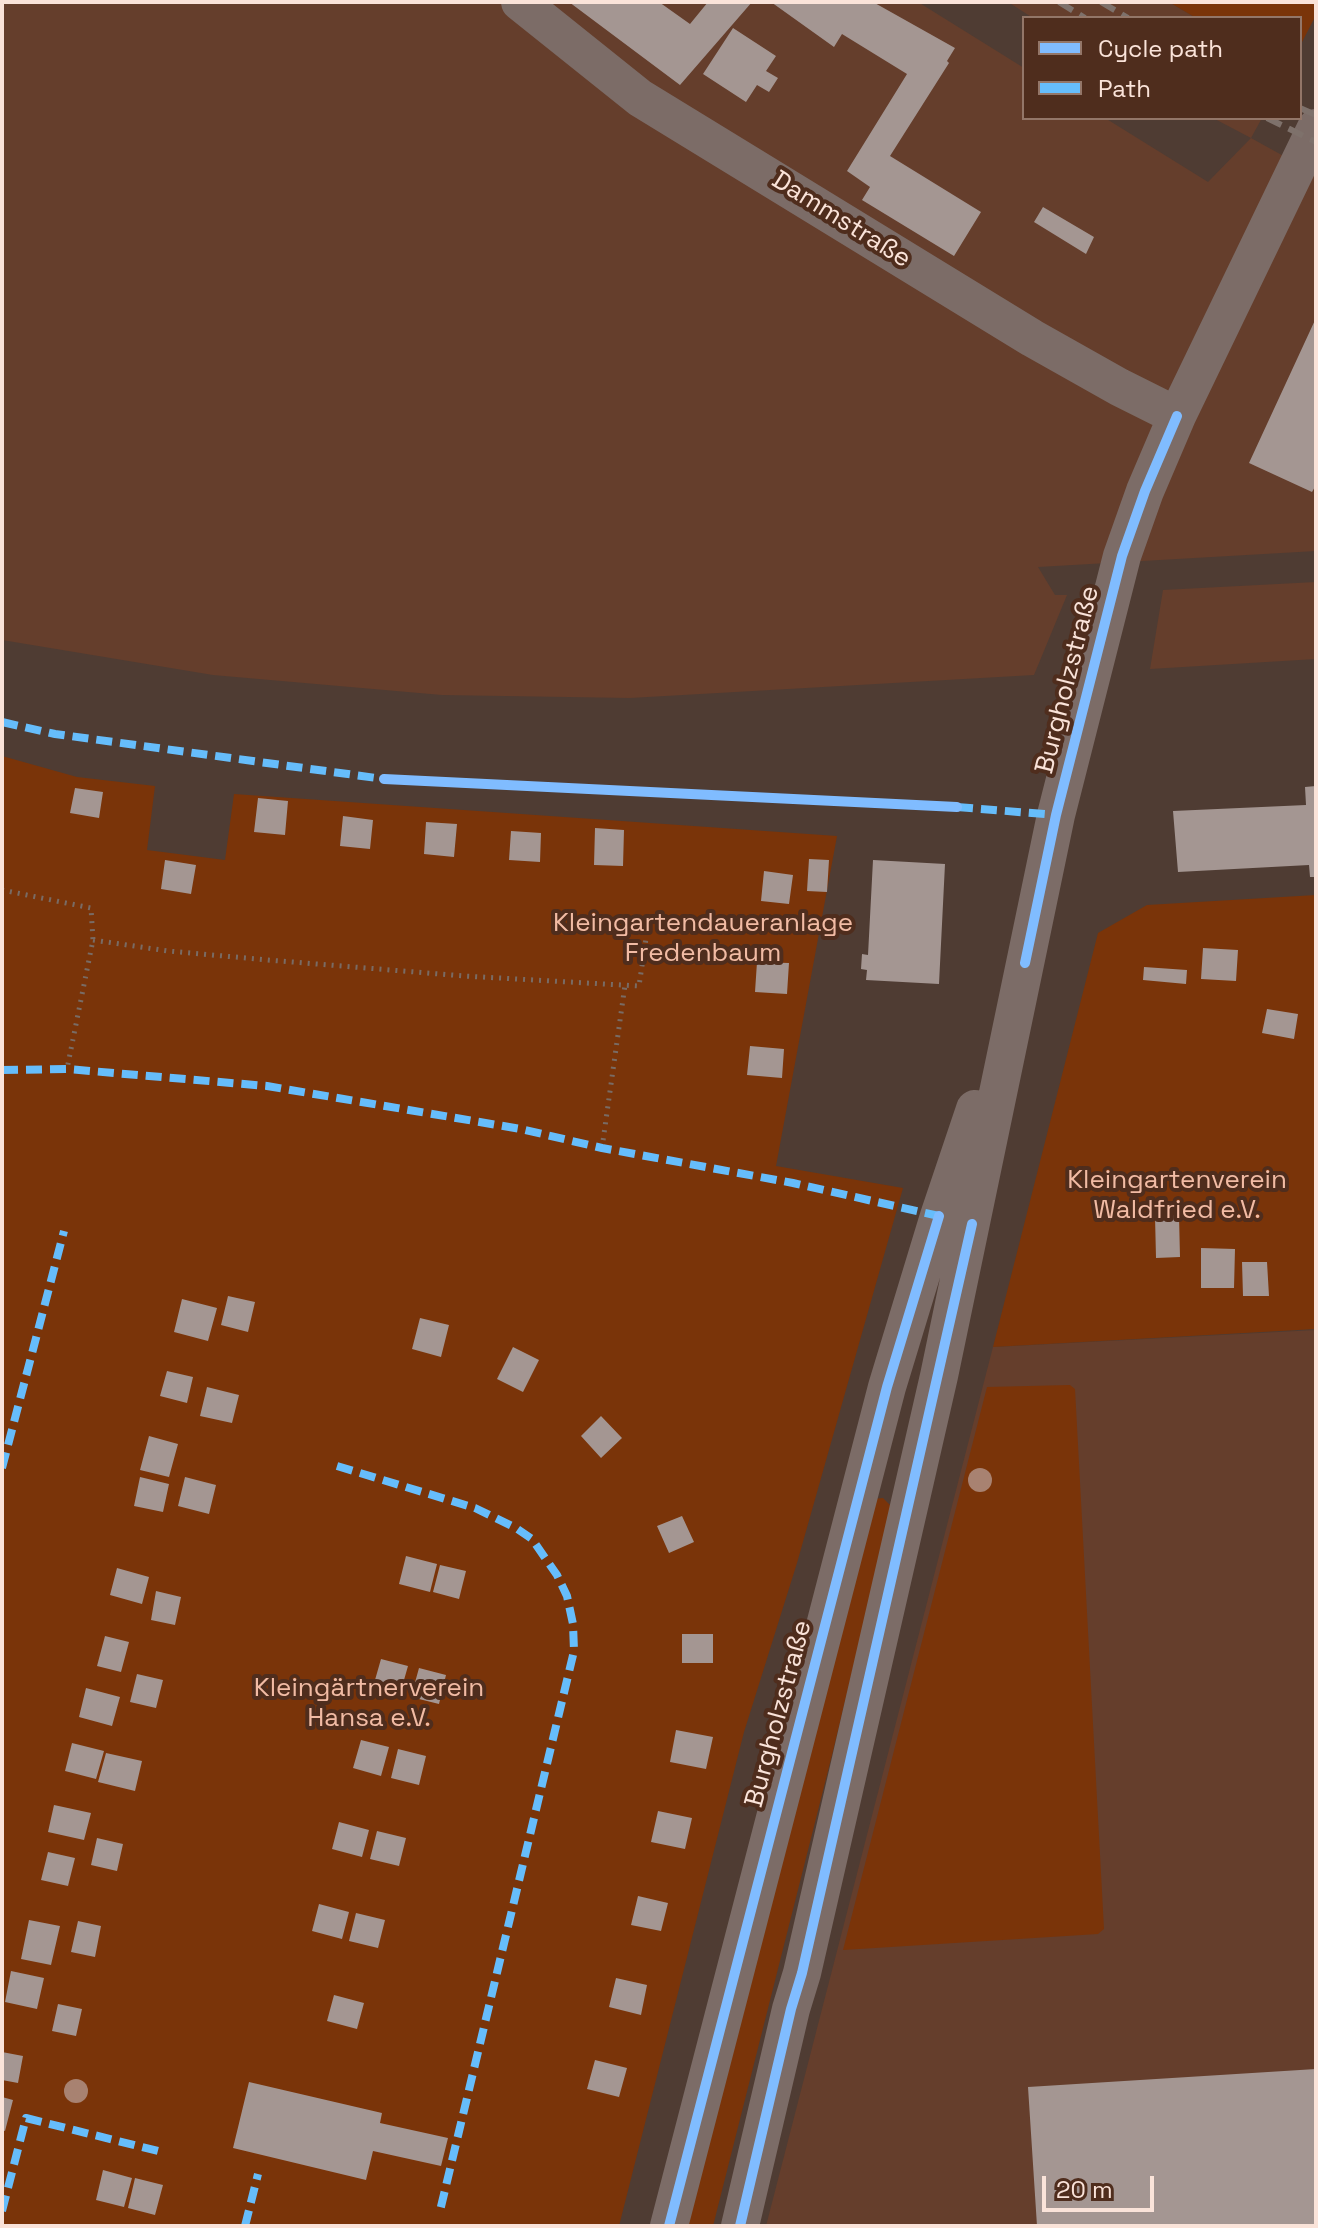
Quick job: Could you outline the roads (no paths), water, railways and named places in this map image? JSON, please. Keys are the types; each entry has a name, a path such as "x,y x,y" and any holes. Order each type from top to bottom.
{"street":[{"name":"Dammstraße","path":"520,2 640,98 1032,338 1177,416"},
{"name":"Burgholzstraße","path":"740,2226 806,1958 956,1220 1025,963 1056,815 1122,556 1177,416 1316,128"},
{"name":"Burgholzstraße","path":"669,2226 887,1387 956,1220"}],"railway":[{"path":"1059,2 1082,16"},
{"path":"1101,2 1125,16"},
{"path":"1302,109 1316,115"},
{"path":"1271,120 1316,142"}],"park label":[{"name":"Kleingartendaueranlage Fredenbaum","path":"703,939"},
{"name":"Kleingartenverein Waldfried e.V.","path":"1177,1196"},
{"name":"Kleingärtnerverein Hansa e.V.","path":"369,1704"}]}
